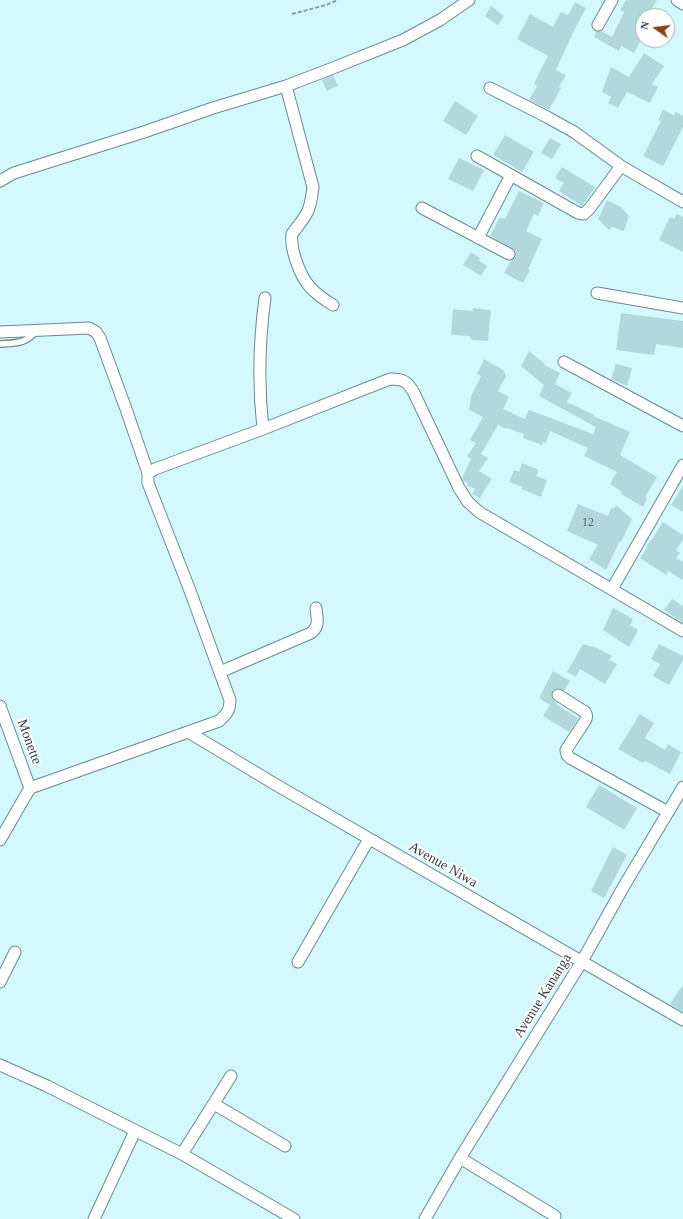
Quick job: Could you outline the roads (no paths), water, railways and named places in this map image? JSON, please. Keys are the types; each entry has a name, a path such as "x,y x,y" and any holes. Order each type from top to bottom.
{"street":[{"path":"0,181 14,173 144,132 213,108 286,86 403,40 440,20 469,0"},
{"path":"598,25 612,0"},
{"path":"677,0 683,4"},
{"path":"286,86 312,187 311,202 308,212 304,220 292,234 292,246 295,258 306,282 324,300 333,305"},
{"path":"490,88 548,117 574,132 621,166 683,202"},
{"path":"477,156 584,214 621,166"},
{"path":"0,172 14,173"},
{"path":"478,238 511,175"},
{"path":"422,208 509,254"},
{"path":"597,294 683,308"},
{"path":"263,429 259,383 260,329 265,298"},
{"path":"0,332 90,328 96,332 100,338 148,473 148,483 190,588 230,700 230,708 227,714 219,721 30,788 0,840"},
{"path":"564,362 683,426"},
{"path":"148,473 390,379 400,379 408,383 414,392 459,488 468,502 479,512 683,632"},
{"path":"612,589 683,465"},
{"path":"220,672 311,633 316,629 317,625 316,608"},
{"path":"558,696 585,712 587,718 566,750 570,758 668,812"},
{"name":"Monette","path":"0,706 30,788"},
{"name":"Avenue Niwa","path":"190,732 581,963 683,1020"},
{"name":"Avenue Kananga","path":"425,1219 460,1158 581,963 683,787"},
{"path":"298,962 369,839"},
{"path":"0,982 15,952"},
{"path":"0,1065 47,1086 182,1154 294,1219"},
{"path":"182,1154 231,1076"},
{"path":"214,1104 285,1146"},
{"path":"94,1219 135,1131"},
{"path":"460,1158 555,1216"}],"lane":[{"path":"0,344 23,342 31,338 37,330"}]}
